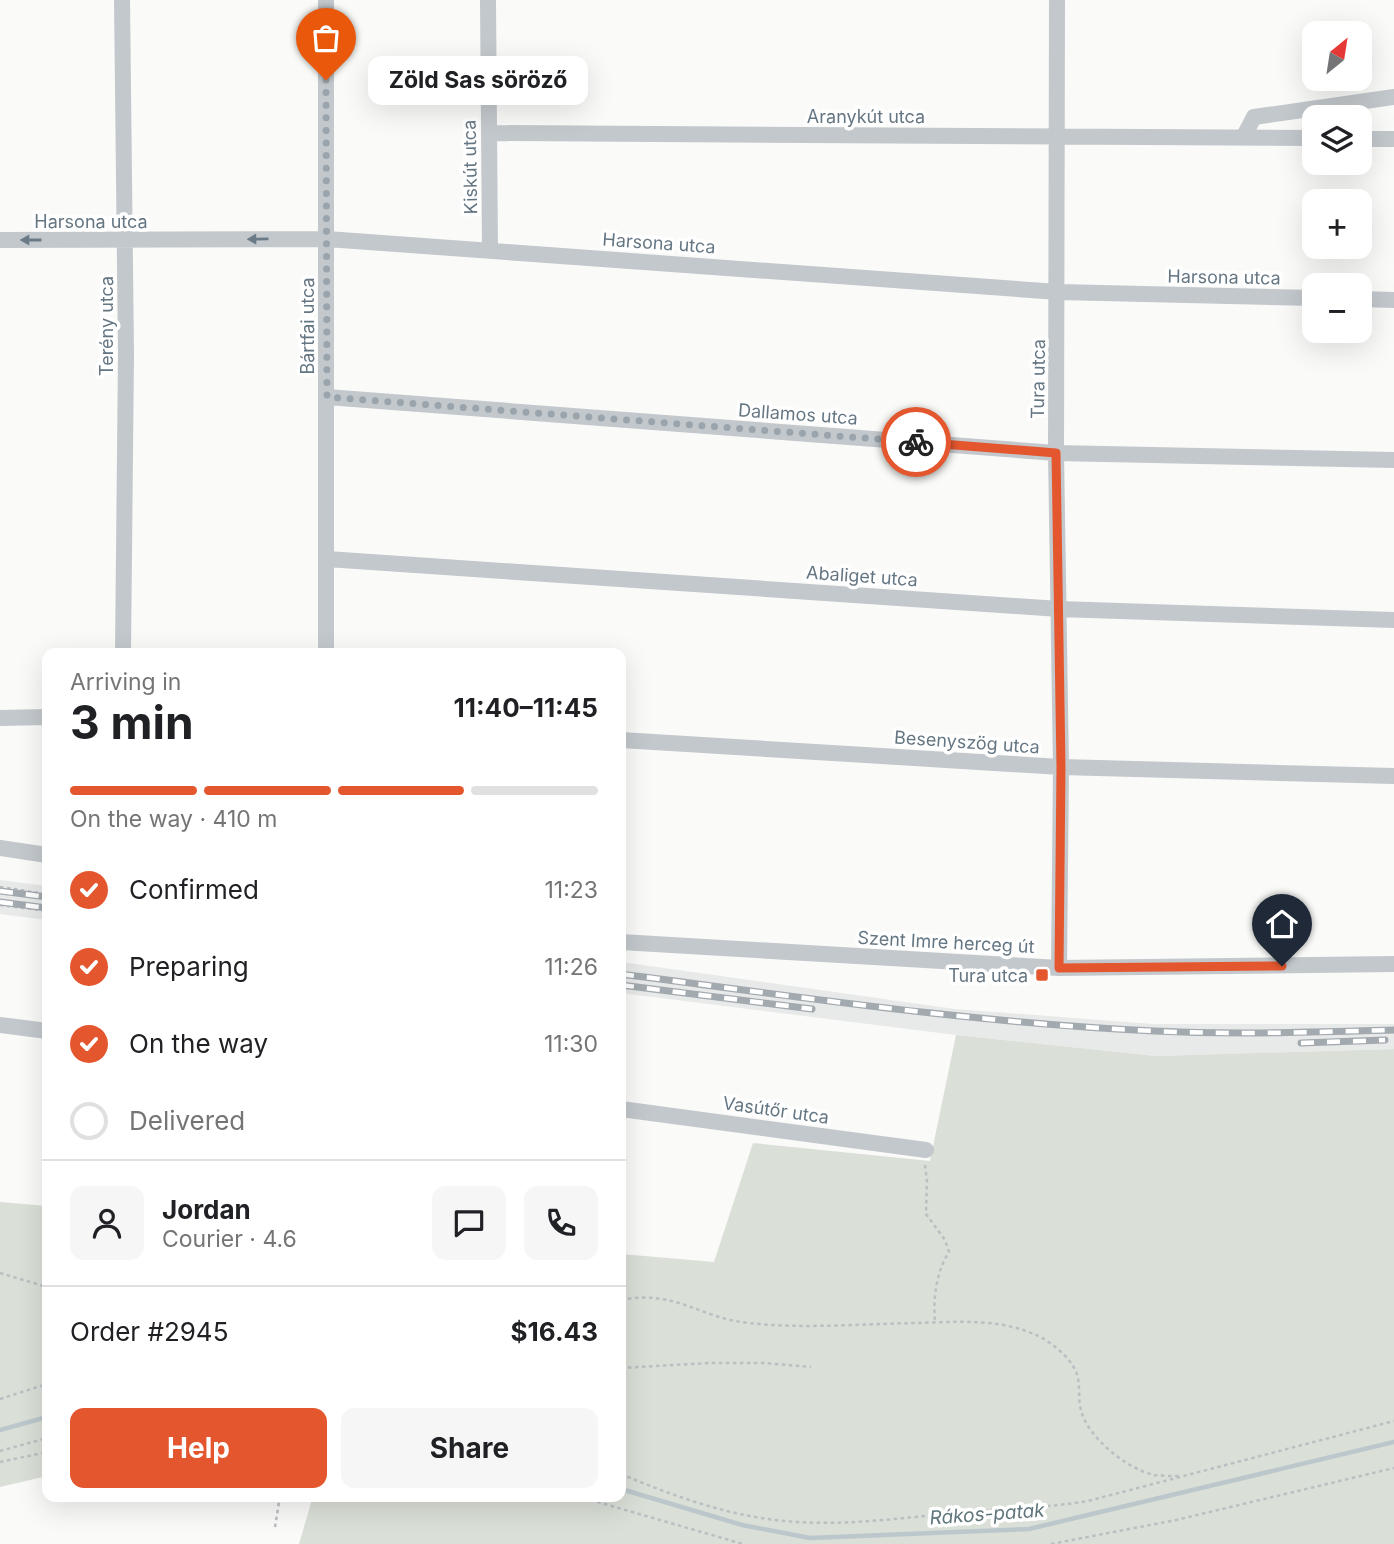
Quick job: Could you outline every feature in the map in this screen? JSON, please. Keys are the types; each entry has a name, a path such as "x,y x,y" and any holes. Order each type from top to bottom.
{"street":[{"name":"Terény utca","path":"122,0 123,648"},
{"name":"Bártfai utca","path":"326,0 327,648"},
{"name":"Kiskút utca","path":"488,0 490,250"},
{"name":"Tura utca","path":"1057,0 1056,453 1061,767 1059,968"},
{"path":"1244,136 1254,117 1394,97"},
{"name":"Aranykút utca","path":"488,133 1302,138"},
{"path":"1372,139 1394,139"},
{"name":"Harsona utca","path":"0,240 327,239 1058,292 1302,298"},
{"path":"1372,299 1394,300"},
{"name":"Dallamos utca","path":"327,397 1056,453 1394,460"},
{"name":"Abaliget utca","path":"327,559 1059,609 1394,620"},
{"path":"0,718 42,718"},
{"name":"Besenyszög utca","path":"626,740 1061,767 1394,776"},
{"path":"0,848 42,854"},
{"name":"Szent Imre herceg út","path":"626,942 1059,968 1394,964"},
{"path":"0,1025 42,1030"},
{"name":"Vasútőr utca","path":"626,1109 926,1150"}],"path":[{"path":"0,887 42,893"},
{"path":"0,905 42,910"},
{"path":"926,1150 926,1214 945,1240 949,1252 940,1268 935,1295 935,1322"},
{"path":"0,1273 42,1286"},
{"path":"626,1299 643,1296 664,1298 723,1320 759,1325 972,1321 1018,1329 1056,1346 1065,1355 1078,1377 1081,1411 1104,1444 1126,1463 1153,1475 1184,1477"},
{"path":"626,1368 709,1363 764,1363 811,1367"},
{"path":"0,1399 42,1385"},
{"path":"626,1476 682,1497 738,1513 811,1523 872,1521 1065,1505 1184,1477 1394,1421"},
{"path":"0,1451 42,1439"},
{"path":"0,1462 42,1453"},
{"path":"1051,1544 1294,1494 1394,1468"},
{"path":"275,1527 278,1502"},
{"path":"599,1502 743,1544"}],"shaded area":[{"path":"0,880 42,885 42,919 0,914"},
{"path":"626,963 955,1009 1153,1024 1394,1024 1394,1049 1156,1056 956,1035 626,994"},
{"path":"956,1035 1156,1056 1394,1049 1394,1544 299,1544 311,1502 626,1502 626,1254 714,1262 753,1143 930,1161"},
{"path":"0,1202 42,1206 42,1477 0,1487"}],"waterway":[{"name":"Rákos-patak","path":"0,1430 42,1418"},
{"name":"Rákos-patak","path":"626,1490 742,1525 810,1538 1029,1529 1394,1442"}],"railway":[{"path":"0,891 42,896"},
{"path":"0,902 42,907"},
{"path":"626,975 888,1008 1088,1027 1215,1033 1394,1030"},
{"path":"626,986 812,1009"},
{"path":"1301,1043 1385,1040"}],"way so far":[{"path":"326,80 327,397 916,442"}],"place":[{"name":"Zöld Sas söröző","path":"326,80"},
{"name":"Tura utca","path":"1042,975"}],"route":[{"path":"916,442 1056,453 1061,767 1059,968 1282,966"}]}
